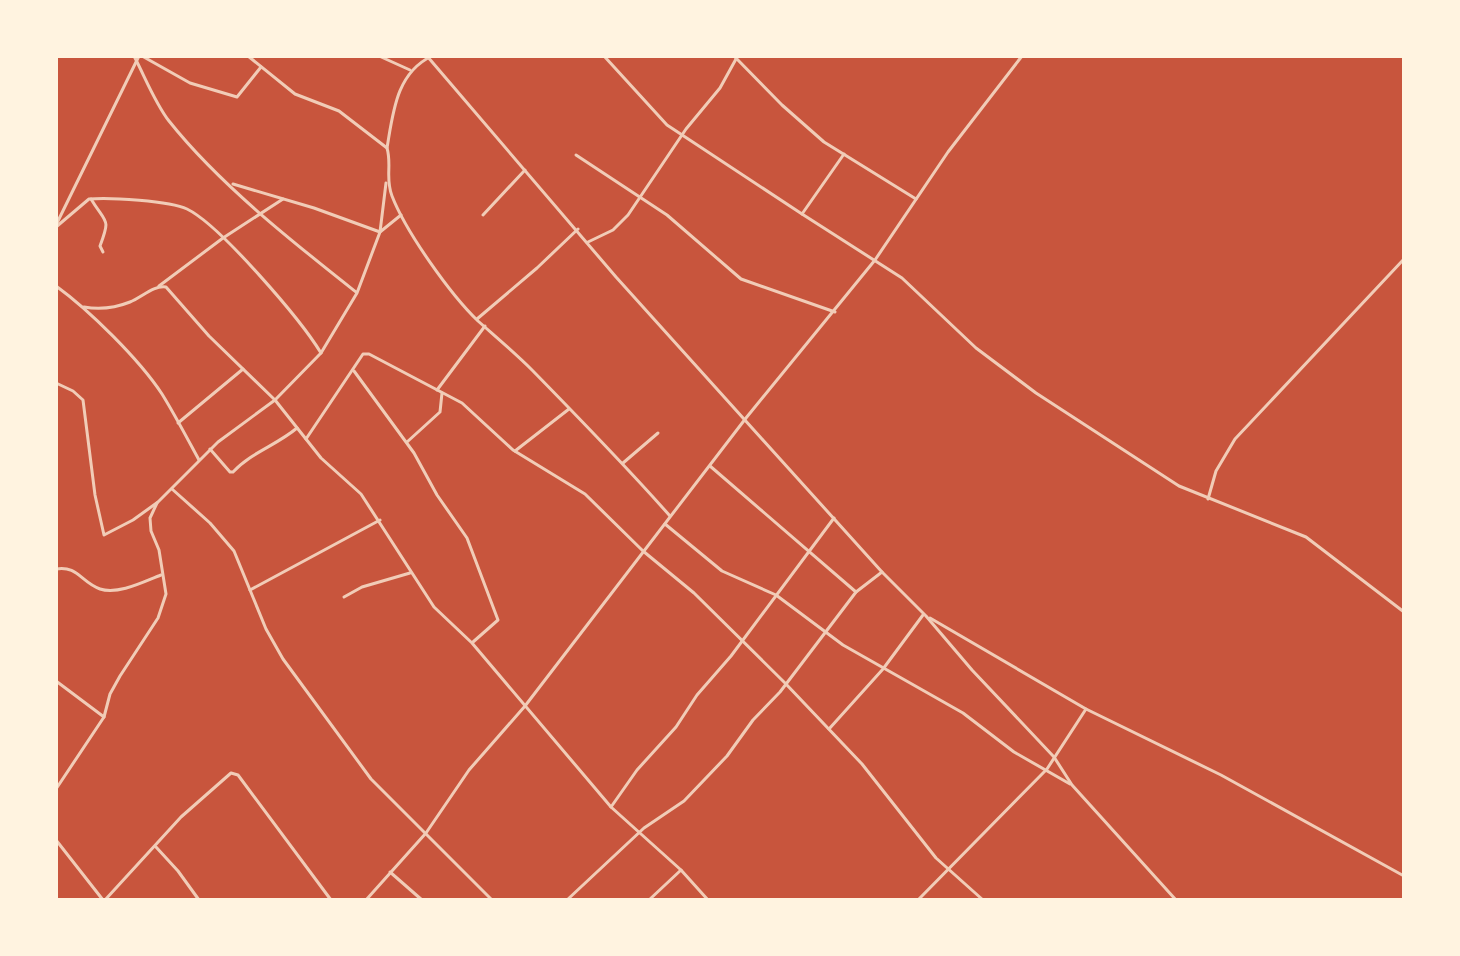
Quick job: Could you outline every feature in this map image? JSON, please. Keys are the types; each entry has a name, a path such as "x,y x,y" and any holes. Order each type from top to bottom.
{"street":[{"path":"248,56 295,94 321,103 352,120 387,148"},
{"path":"379,56 410,70"},
{"path":"56,383 83,400 95,495 104,535 158,502 210,449 275,400 321,353 357,293 380,232 390,157 387,148 397,98 410,70 429,56 616,277 1054,757 1072,785 1176,900"},
{"path":"604,56 652,111 683,137 916,289 976,348 1036,393 1179,486 1306,537 1404,612"},
{"path":"366,900 426,833 469,770 525,706 746,418 835,312 875,260 962,133 1022,56"},
{"path":"138,57 180,79 237,97 261,67"},
{"path":"138,57 168,120 229,183 303,250 357,293"},
{"path":"56,226 138,57"},
{"path":"588,242 618,226 686,129 720,88 735,58 802,123 844,154 916,199"},
{"path":"802,214 844,154"},
{"path":"576,155 667,215 741,279 835,312"},
{"path":"483,215 525,170"},
{"path":"387,180 401,215 429,258 477,319 623,463 670,516"},
{"path":"229,183 380,232"},
{"path":"56,226 83,201 91,199 145,201 185,208 223,238 296,318 321,353"},
{"path":"91,199 107,221 108,230 100,246 103,252"},
{"path":"84,307 98,310 130,302 159,286 223,238 283,199"},
{"path":"380,232 401,215"},
{"path":"477,319 578,229"},
{"path":"1208,499 1216,471 1235,439 1404,259"},
{"path":"56,286 84,307 146,373 161,392 199,460"},
{"path":"159,286 166,287 209,336 275,400 321,458 361,494 434,607 472,643 611,807 681,870 708,900"},
{"path":"407,442 440,412 440,392 485,326"},
{"path":"306,439 354,371 359,358 369,354 462,403 515,451 585,494 643,551 694,593 862,764 947,869 983,900"},
{"path":"178,423 244,368"},
{"path":"354,371 407,442 467,538 498,617 496,623 472,643"},
{"path":"515,451 570,409"},
{"path":"210,449 233,472 241,463 285,439 297,428"},
{"path":"623,463 658,433"},
{"path":"710,466 856,592"},
{"path":"172,489 210,523 234,551 272,641 299,684 371,779 492,900"},
{"path":"56,789 104,717 110,694 158,618 166,594 150,518 158,502"},
{"path":"611,807 637,770 676,727 697,695 731,656 834,518"},
{"path":"250,590 380,520"},
{"path":"665,524 722,571 776,595 825,632 883,669 963,713 1014,752 1072,785"},
{"path":"56,569 71,569 100,589 110,590 161,575"},
{"path":"567,900 639,833 679,806 727,756 753,720 780,692 856,592 882,572"},
{"path":"344,597 362,587 410,573"},
{"path":"829,729 883,669 925,615"},
{"path":"925,615 1086,709 1221,775 1404,876"},
{"path":"56,681 104,717"},
{"path":"918,900 1047,769 1086,709"},
{"path":"56,840 104,900 181,817 225,776 234,773 331,900"},
{"path":"155,847 199,900"},
{"path":"649,900 681,870"},
{"path":"390,872 422,900"}]}
